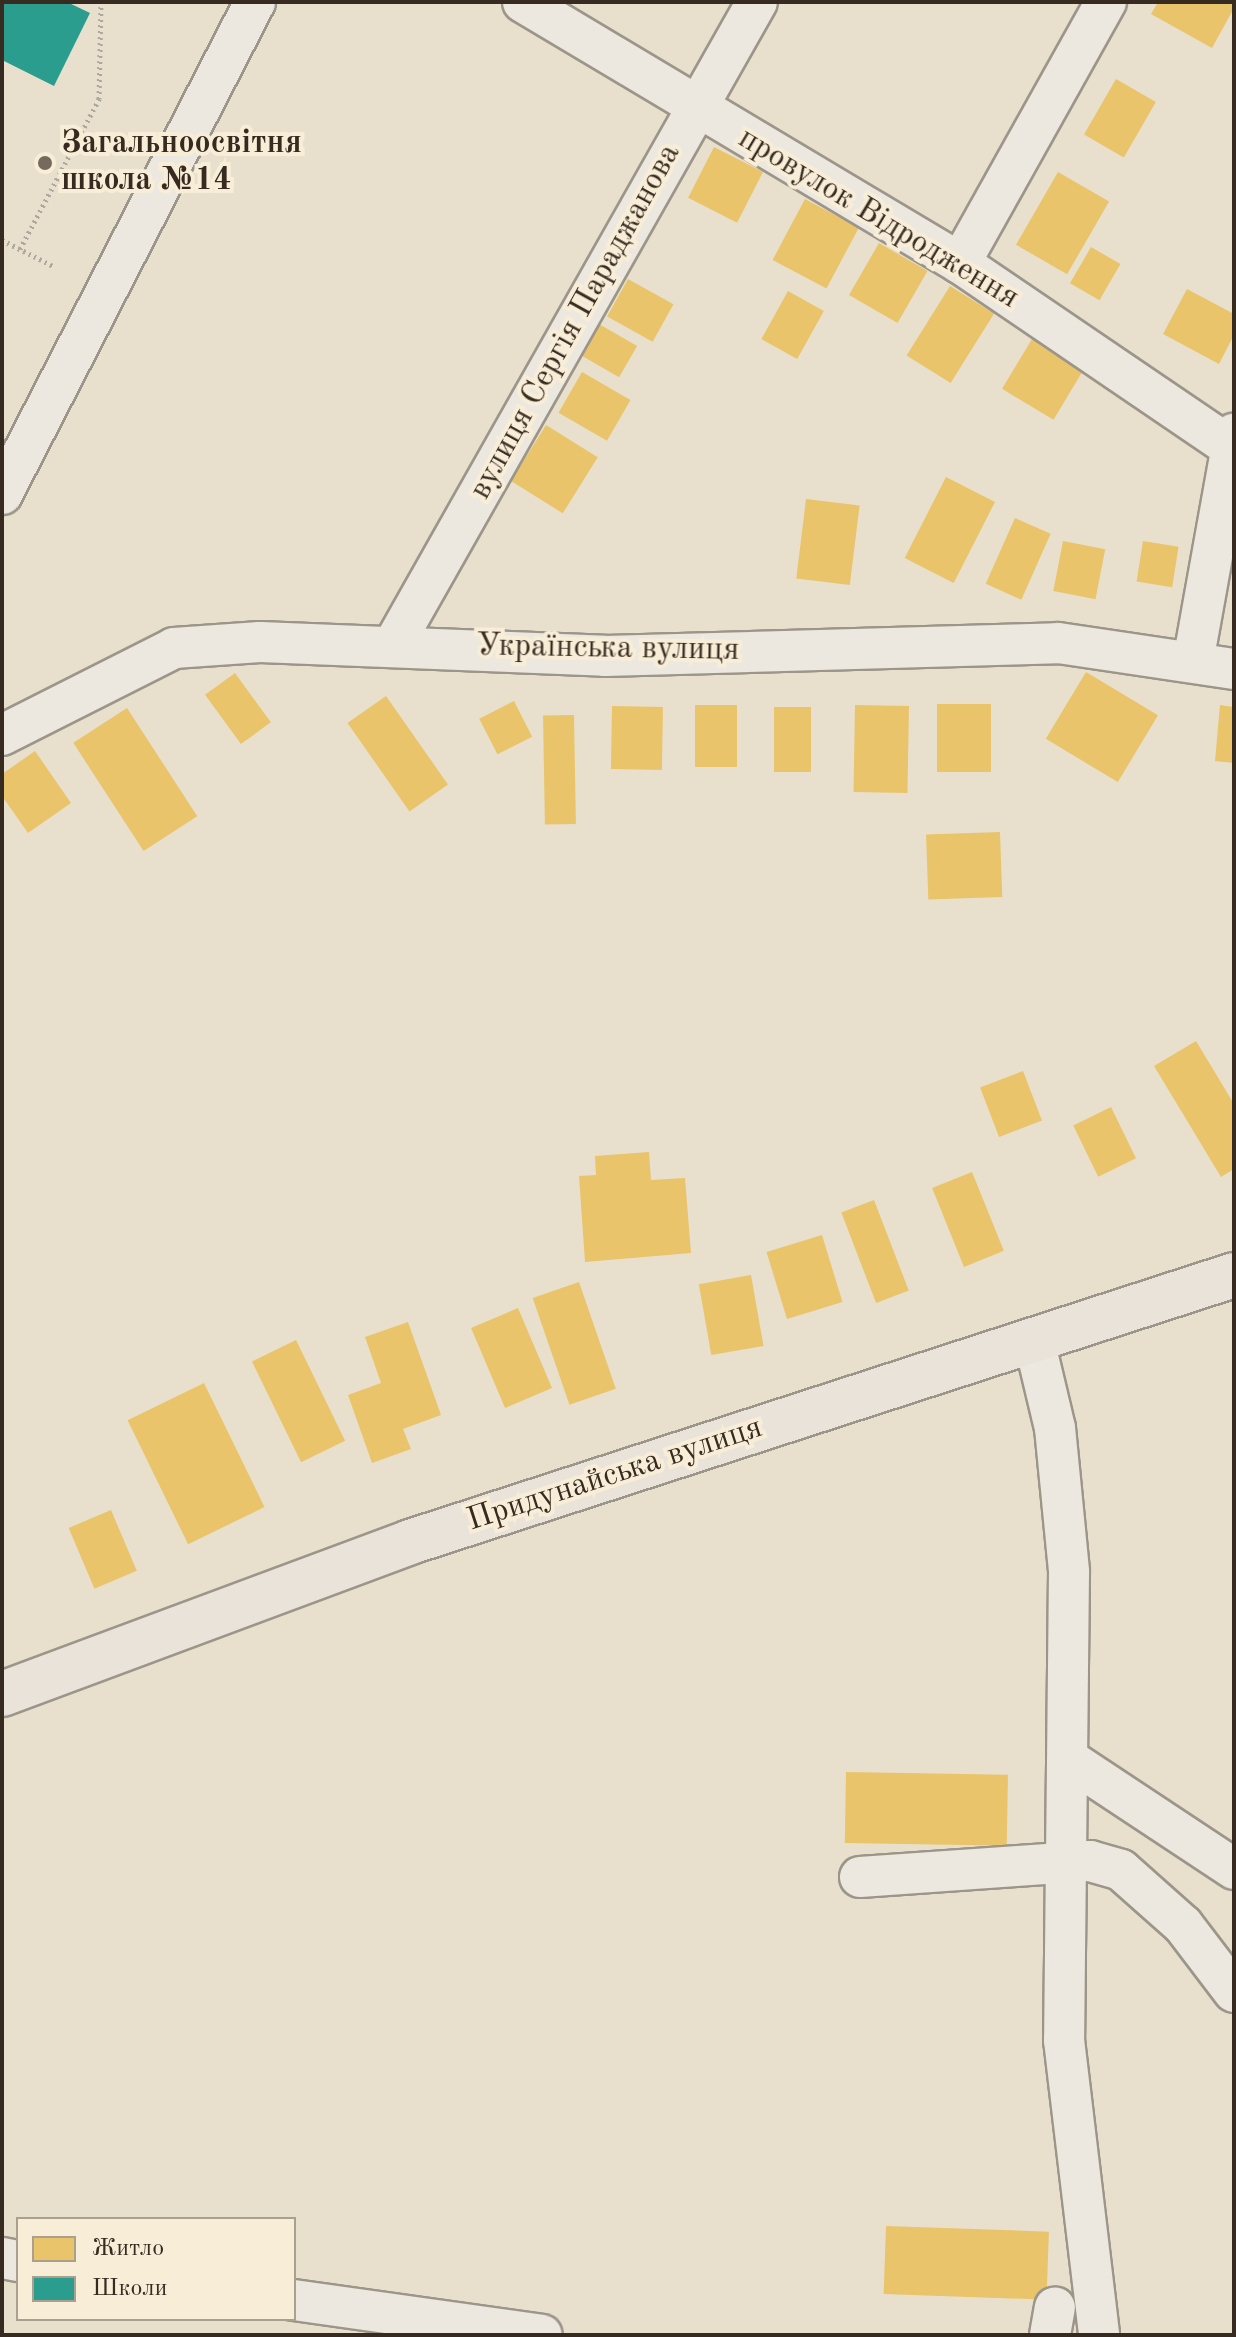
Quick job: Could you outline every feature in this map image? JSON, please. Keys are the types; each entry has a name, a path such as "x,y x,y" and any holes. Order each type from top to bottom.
{"main road":[{"name":"Придунайська вулиця","path":"2,1694 410,1542 1234,1275"}],"street":[{"path":"2,494 255,2"},
{"name":"провулок Відродження","path":"523,2 695,110 960,263 1231,439"},
{"name":"вулиця Сергія Параджанова","path":"395,642 757,2"},
{"path":"960,263 1106,2"},
{"path":"1193,662 1231,439"},
{"name":"Українська вулиця","path":"2,735 174,648 395,642 605,656 1058,643 1234,669"},
{"path":"1034,1340 1064,1500 1068,1759 1062,1862 1064,2040 1099,2335"},
{"path":"1068,1759 1234,1869"},
{"path":"860,1877 1062,1862 1121,1870 1183,1925 1234,1992"},
{"path":"296,2300 542,2335"}],"path":[{"path":"20,249 99,99 101,2"},
{"path":"2,240 53,266"}],"building: Житло":[{"path":"1158,2 1234,2 1234,8 1212,48 1151,14"},
{"path":"1116,79 1156,102 1124,157 1084,134"},
{"path":"714,147 763,172 737,223 688,198"},
{"path":"1058,172 1109,202 1067,274 1016,245"},
{"path":"805,199 859,228 826,289 773,260"},
{"path":"879,243 927,271 897,323 849,295"},
{"path":"1091,247 1120,264 1099,300 1070,283"},
{"path":"628,279 673,304 653,342 607,317"},
{"path":"950,286 994,314 951,383 907,356"},
{"path":"1187,289 1234,314 1234,335 1219,364 1163,334"},
{"path":"788,291 824,311 797,359 761,339"},
{"path":"599,324 637,346 619,377 581,355"},
{"path":"1035,334 1086,365 1053,420 1002,389"},
{"path":"582,372 630,400 607,441 558,413"},
{"path":"546,425 598,457 563,513 511,481"},
{"path":"946,477 995,502 954,583 905,558"},
{"path":"806,499 860,506 850,585 796,578"},
{"path":"1015,518 1051,534 1021,600 986,584"},
{"path":"1063,541 1105,549 1095,599 1053,591"},
{"path":"1143,541 1179,547 1172,587 1137,581"},
{"path":"1086,672 1158,715 1118,782 1046,739"},
{"path":"235,673 271,722 241,744 205,695"},
{"path":"386,696 448,784 409,811 347,723"},
{"path":"514,701 532,737 497,754 479,719"},
{"path":"937,704 991,704 991,772 937,772"},
{"path":"695,705 737,705 737,767 695,767"},
{"path":"855,705 909,706 907,793 853,792"},
{"path":"1220,705 1234,707 1234,763 1215,761"},
{"path":"612,706 663,707 662,770 611,769"},
{"path":"774,707 811,707 811,772 774,772"},
{"path":"127,708 197,816 144,851 73,743"},
{"path":"574,715 576,824 545,825 543,716"},
{"path":"35,751 71,803 28,833 2,796 2,774"},
{"path":"1000,832 1002,897 928,900 926,835"},
{"path":"1196,1041 1234,1104 1234,1169 1221,1177 1154,1066"},
{"path":"1023,1071 1042,1120 999,1137 980,1087"},
{"path":"1111,1107 1136,1158 1098,1177 1073,1125"},
{"path":"649,1152 651,1180 685,1178 691,1253 585,1262 579,1176 596,1175 595,1156"},
{"path":"972,1172 1004,1251 964,1267 932,1188"},
{"path":"874,1200 909,1291 876,1303 841,1213"},
{"path":"822,1235 842,1302 787,1319 767,1252"},
{"path":"751,1275 764,1346 711,1355 699,1284"},
{"path":"579,1282 616,1389 569,1405 533,1298"},
{"path":"518,1308 552,1388 505,1408 471,1328"},
{"path":"408,1322 441,1415 403,1429 411,1449 372,1463 348,1395 381,1383 365,1337"},
{"path":"296,1340 345,1441 301,1462 252,1361"},
{"path":"204,1383 264,1507 188,1544 128,1420"},
{"path":"111,1510 137,1571 94,1589 69,1528"},
{"path":"846,1772 1008,1775 1007,1846 845,1843"},
{"path":"886,2226 1049,2232 1047,2300 884,2294"}],"building: Школи":[{"path":"2,2 67,2 90,13 54,86 2,60"}],"place":[{"name":"Загальноосвітня школа №14","path":"45,163"}]}
